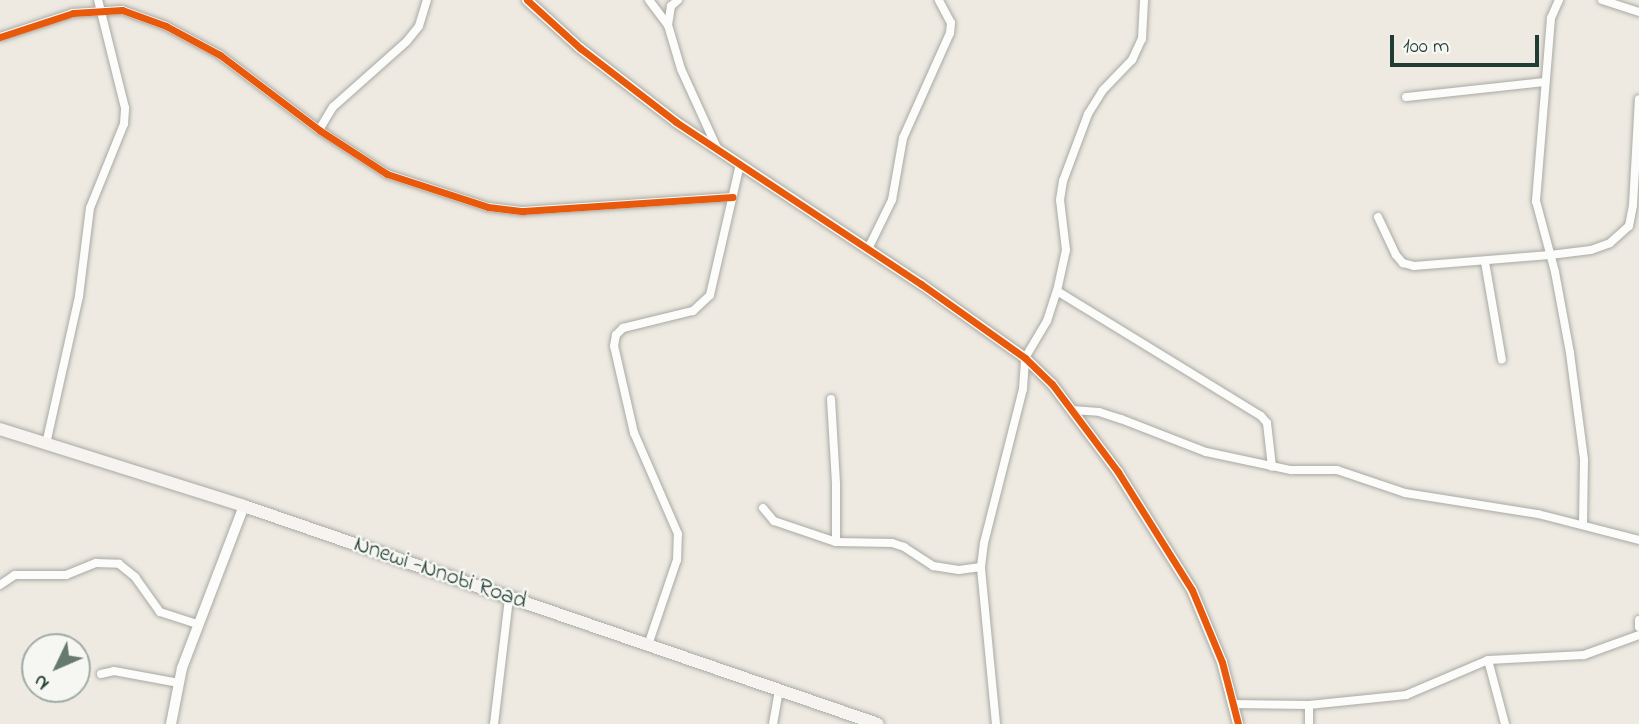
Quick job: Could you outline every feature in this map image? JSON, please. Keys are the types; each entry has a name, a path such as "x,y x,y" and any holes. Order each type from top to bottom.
{"main road":[{"name":"Nnewi -Nnobi Road","path":"0,429 244,506 877,724"}],"street":[{"path":"318,130 333,107 407,41 419,26 427,0"},
{"path":"527,0 632,90 1025,358 1072,410 1118,472 1192,590 1222,662 1238,724"},
{"path":"649,0 667,26 681,69 718,150"},
{"path":"667,26 671,6 678,0"},
{"path":"868,249 892,200 903,138 950,33 951,23 939,0"},
{"path":"996,724 981,567 984,543 1023,389 1025,358 1047,321 1058,290 1066,250 1060,200 1063,181 1088,114 1103,90 1132,60 1142,39 1144,0"},
{"path":"1559,0 1551,18 1536,201 1570,353 1584,460 1583,524"},
{"path":"1602,0 1639,12"},
{"path":"46,444 79,296 90,208 124,124 125,108 99,5"},
{"path":"0,37 99,5 122,10 166,26 220,55 318,130 387,174 488,207 523,211 733,197"},
{"path":"1406,97 1545,82"},
{"path":"1378,217 1396,255 1403,263 1414,266 1550,255 1591,250 1610,243 1629,226 1633,205 1639,100"},
{"path":"648,645 677,559 678,534 634,433 614,346 616,335 623,328 684,314 702,305 710,295 740,164"},
{"path":"1485,262 1502,360"},
{"path":"1058,290 1261,416 1267,424 1272,467"},
{"path":"831,399 836,542"},
{"path":"1072,410 1099,412 1206,452 1272,467 1337,470 1405,493 1583,524 1639,540"},
{"path":"171,724 179,683 197,624 244,506"},
{"path":"763,508 774,521 836,542 849,545 892,543 904,547 933,566 959,570 981,567"},
{"path":"0,585 15,576 66,575 96,563 119,564 135,577 160,612 197,624"},
{"path":"494,724 509,598"},
{"path":"1639,620 1639,626"},
{"path":"1233,704 1309,705 1406,695 1488,660 1584,655 1639,635"},
{"path":"1488,660 1505,724"},
{"path":"101,674 114,671 179,683"},
{"path":"773,724 779,690"},
{"path":"1309,705 1309,724"}],"cycle path":[{"path":"527,0 580,48 676,122 921,284 1025,358 1052,384 1118,472 1192,590 1222,662 1238,724"},
{"path":"0,37 73,13 122,10 166,26 220,55 319,130 387,174 488,207 523,211 733,197"}]}
